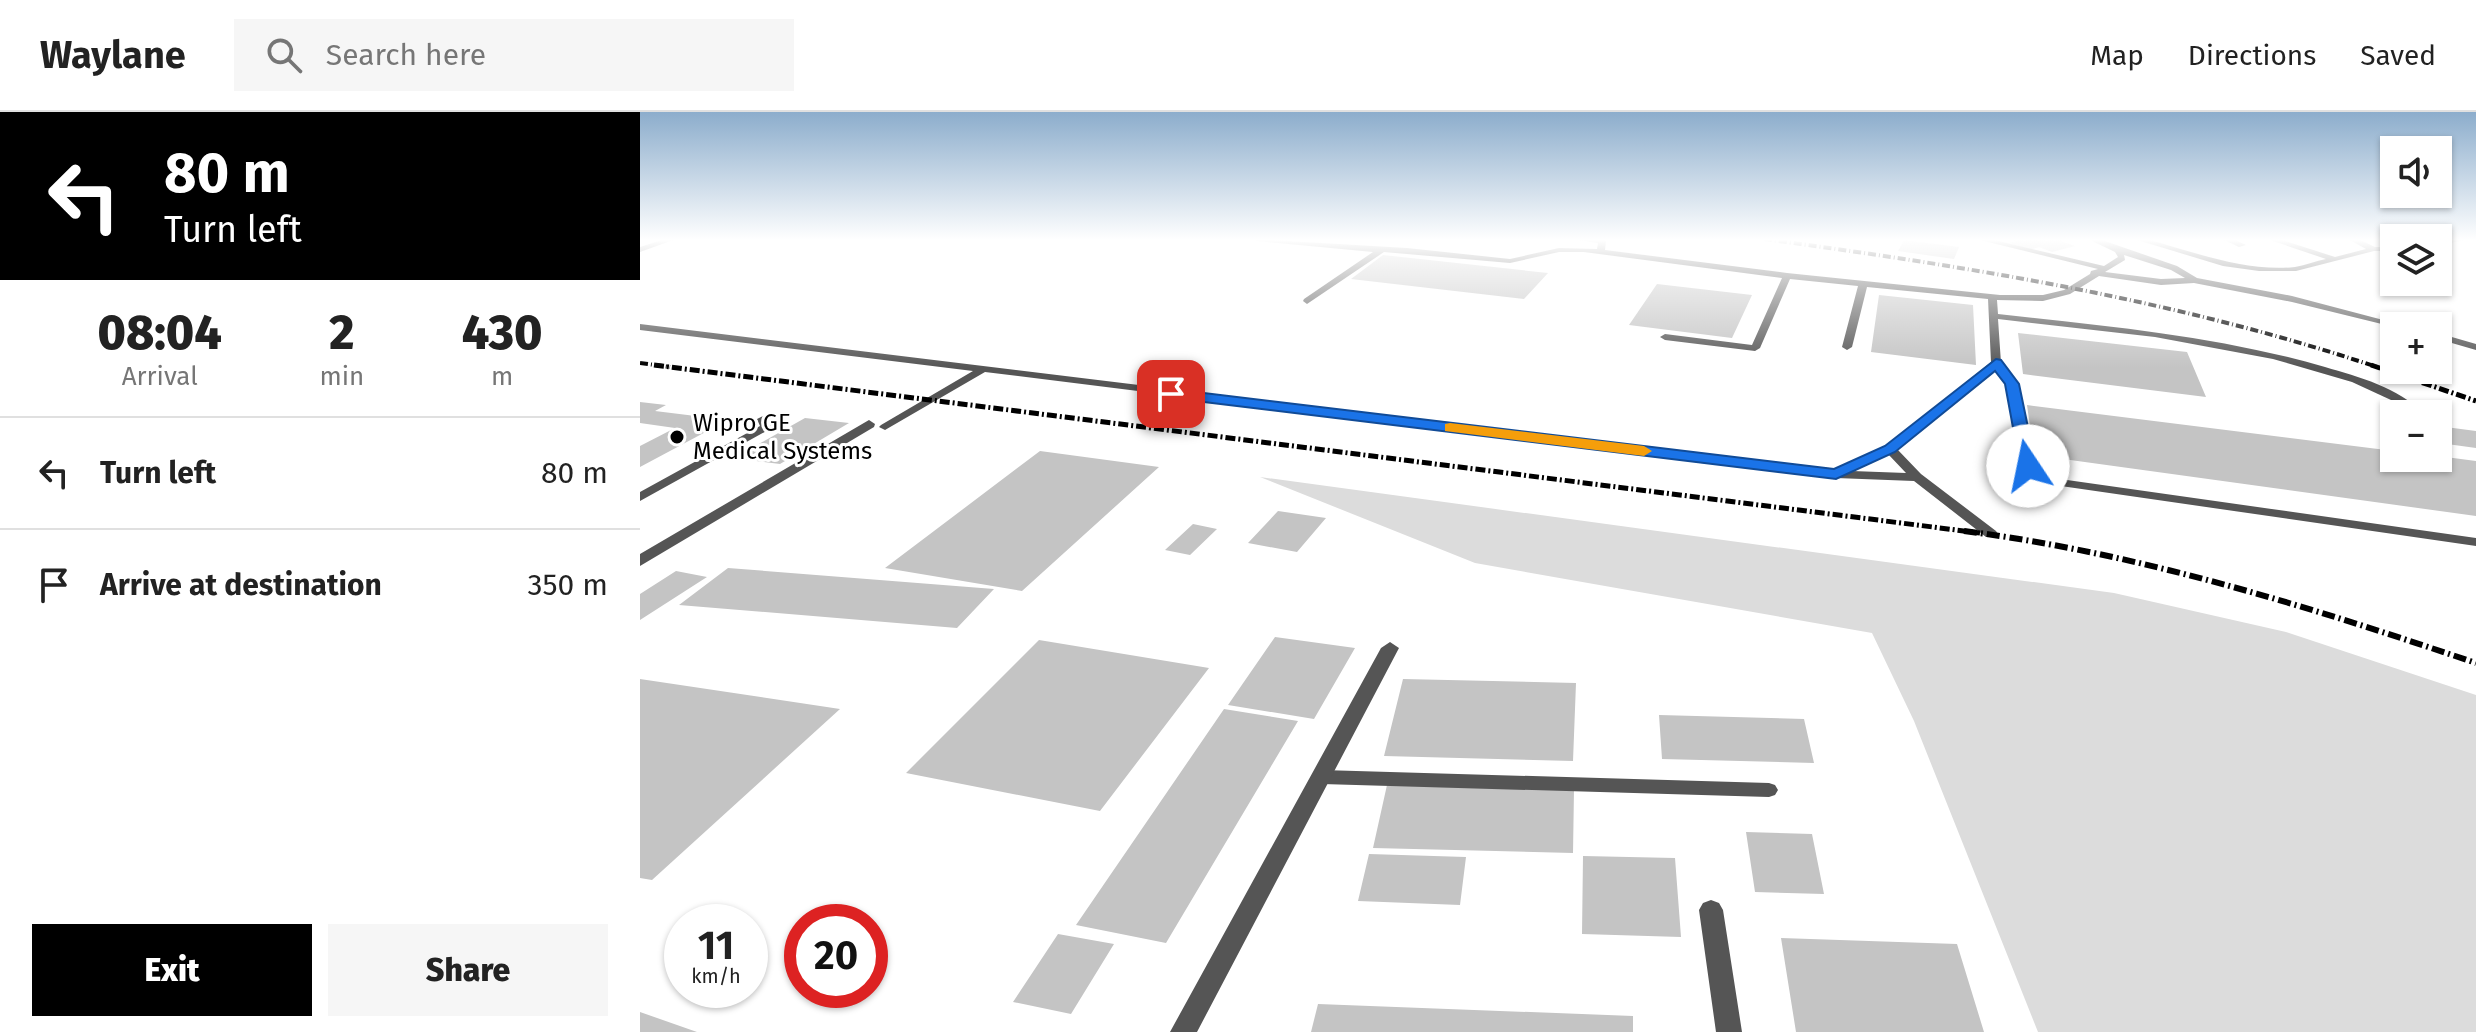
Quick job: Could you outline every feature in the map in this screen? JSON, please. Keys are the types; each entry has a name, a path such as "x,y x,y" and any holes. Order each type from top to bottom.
{"street":[{"path":"640,561 877,426"},
{"path":"1183,1032 1390,648"},
{"path":"1711,910 1729,1032"}],"lane":[{"path":"1307,301 1334,282"},
{"path":"1665,337 1755,348 1784,282"},
{"path":"1843,282 1992,298 2043,298 2067,292 2081,282"},
{"path":"2204,282 2380,321"},
{"path":"1847,347 1863,284"},
{"path":"1992,298 1996,363 2012,384 2028,466 2058,482 2476,542"},
{"path":"1993,316 2198,339 2257,351 2350,377 2402,400"},
{"path":"640,327 1836,474 1917,477"},
{"path":"2452,340 2476,347"},
{"path":"1836,474 1890,449 1996,363"},
{"path":"877,426 982,370"},
{"path":"640,497 766,427 763,419"},
{"path":"1890,449 1917,477 1991,534"},
{"path":"1322,777 1769,790"}],"shaded area":[{"path":"1260,477 2114,593 2286,632 2476,695 2476,1032 2038,1032 1914,721 1872,633 1475,563"}],"building":[{"path":"1376,282 1540,282 1524,299"},
{"path":"1657,284 1752,295 1732,338 1629,325"},
{"path":"1879,295 1973,305 1976,365 1871,352"},
{"path":"2018,333 2187,352 2206,397 2023,374"},
{"name":"Wipro GE Medical Systems","path":"640,402 666,405 655,411 728,420 640,467 640,446 675,428 640,423"},
{"path":"2027,405 2380,449 2380,472 2452,472 2452,458 2476,461 2476,516 2034,455"},
{"path":"805,418 849,423 780,464 734,458"},
{"path":"2452,428 2476,431 2476,448 2452,445"},
{"path":"1040,451 1159,467 1022,591 885,568"},
{"path":"1278,511 1326,518 1297,552 1248,543"},
{"path":"1193,524 1217,529 1190,555 1165,550"},
{"path":"728,568 994,589 957,628 679,605"},
{"path":"676,571 707,577 640,620 640,594"},
{"path":"1275,637 1355,648 1314,719 1228,705"},
{"path":"1039,640 1209,668 1100,811 906,773"},
{"path":"640,679 840,709 652,880 640,878"},
{"path":"1403,679 1576,683 1573,761 1384,756"},
{"path":"1224,709 1298,721 1166,943 1076,925"},
{"path":"1659,715 1804,719 1814,763 1662,759"},
{"path":"1387,785 1574,789 1573,853 1373,848"},
{"path":"1746,832 1812,834 1824,894 1755,892"},
{"path":"1369,854 1466,857 1460,905 1358,901"},
{"path":"1583,856 1675,858 1681,937 1582,934"},
{"path":"1058,934 1114,944 1071,1014 1013,1002"},
{"path":"1781,938 1957,944 1984,1032 1796,1032"},
{"path":"1318,1004 1633,1016 1633,1032 1311,1032"},
{"path":"640,1012 697,1032 640,1032"}],"railway":[{"path":"2041,282 2226,323 2374,366"},
{"path":"640,363 670,367"},
{"path":"654,365 1980,533"},
{"path":"2374,366 2476,401"},
{"path":"1964,531 2094,553 2223,584 2476,663"}],"slow traffic":[{"path":"1450,428 1644,451"}],"place":[{"name":"Wipro GE Medical Systems","path":"677,437"}],"route":[{"path":"1171,394 1836,474 1890,449 1996,363 2012,384 2028,466"}]}
